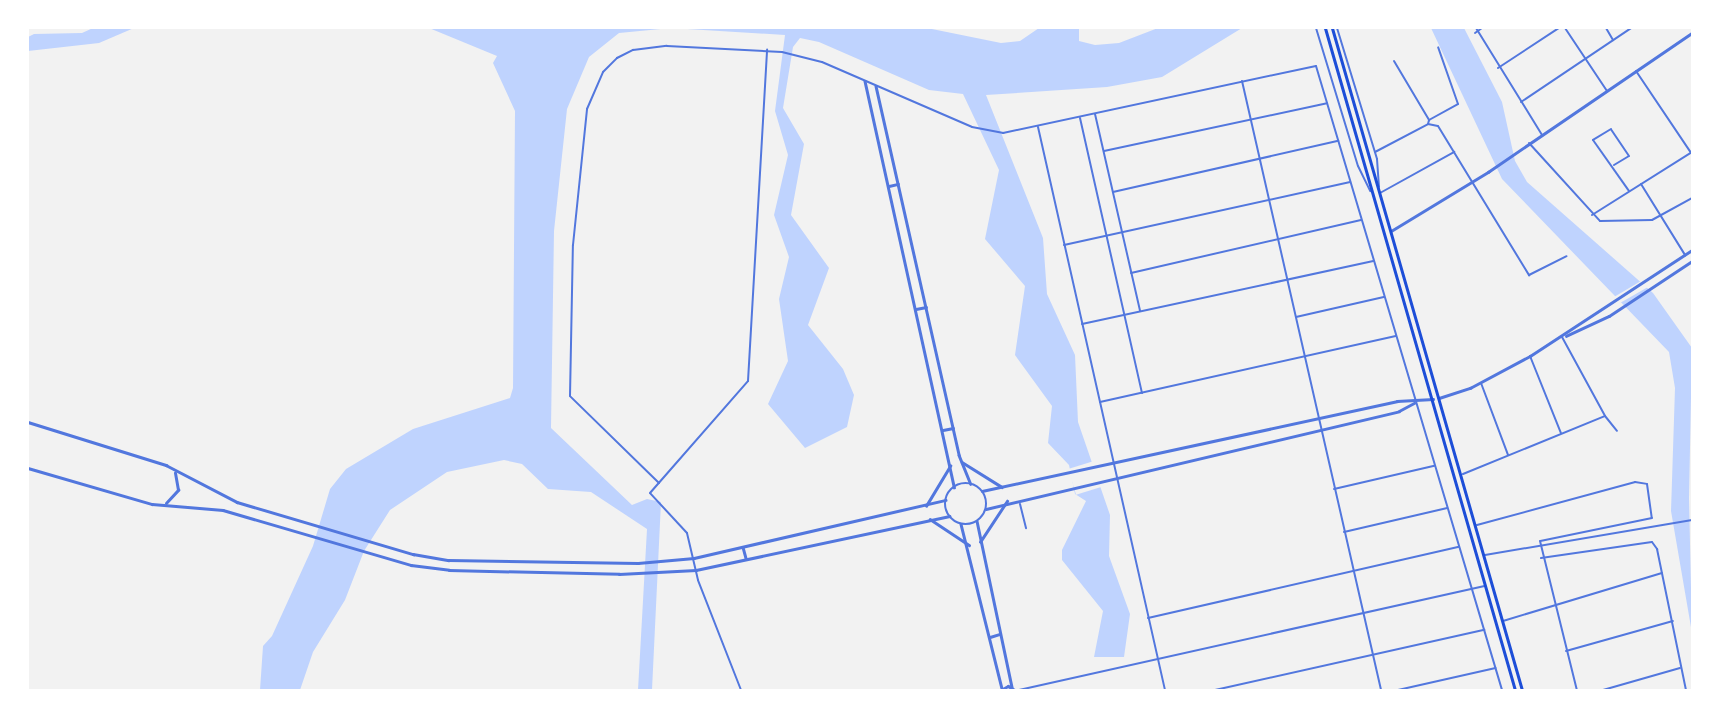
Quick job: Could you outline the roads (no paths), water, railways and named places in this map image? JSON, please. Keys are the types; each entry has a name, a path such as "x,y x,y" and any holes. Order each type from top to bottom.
{"main road":[{"path":"1325,28 1382,234 1432,399 1515,690"},
{"path":"1332,28 1389,232 1463,474 1522,690"},
{"path":"1382,234 1389,232"},
{"path":"1432,399 1439,398"},
{"path":"1478,557 1485,555"}],"street":[{"path":"1316,28 1358,166 1372,195"},
{"path":"1341,28 1337,28 1375,152 1379,194 1454,152"},
{"path":"1476,28 1475,33 1542,135"},
{"path":"1475,33 1482,28"},
{"path":"1498,68 1559,28"},
{"path":"1565,28 1607,91"},
{"path":"1606,28 1613,40"},
{"path":"1520,102 1631,28"},
{"path":"1389,232 1488,172 1692,33"},
{"path":"659,483 570,398 573,245 588,105 607,67 633,50 667,46 766,50 793,54 866,81 977,129 1003,133 1316,66 1502,690"},
{"path":"1375,152 1428,124 1430,120 1458,104 1438,47"},
{"path":"741,690 696,570 683,526 650,493 748,382 766,50"},
{"path":"1394,61 1430,120"},
{"path":"1592,214 1692,153 1636,71"},
{"path":"28,422 173,470 215,494 413,554 448,560 606,563 694,558 926,506 945,500 954,487 951,464 866,81"},
{"path":"1242,81 1381,690"},
{"path":"876,86 953,428 962,462 971,484 982,491 1069,474 1397,401 1415,402 1432,399"},
{"path":"1104,151 1327,103"},
{"path":"1095,114 1140,311"},
{"path":"1080,118 1142,393"},
{"path":"1428,124 1433,124 1454,152 1471,183 1529,275 1567,256"},
{"path":"1038,127 1165,690"},
{"path":"1614,165 1629,156 1611,129 1593,140 1614,165 1629,191"},
{"path":"1113,192 1338,141"},
{"path":"1529,144 1600,221 1620,222 1661,217 1692,198"},
{"path":"1064,245 1350,182"},
{"path":"889,186 898,184"},
{"path":"1641,184 1685,255"},
{"path":"1132,272 1361,220"},
{"path":"1439,398 1480,383 1530,356 1655,277 1692,250"},
{"path":"1082,324 1374,261"},
{"path":"1562,337 1609,316 1692,261"},
{"path":"1295,317 1384,297"},
{"path":"916,309 926,307"},
{"path":"1099,402 1396,336"},
{"path":"1562,337 1605,416 1617,431"},
{"path":"1530,356 1562,434"},
{"path":"1480,383 1508,456"},
{"path":"1015,690 1012,687 979,543 977,521 986,509 1007,501 1072,485 1399,411 1415,402"},
{"path":"1463,474 1605,416"},
{"path":"943,430 953,428"},
{"path":"962,462 1004,488"},
{"path":"926,506 951,464"},
{"path":"1334,489 1435,466"},
{"path":"28,468 163,504 211,507 410,565 619,574 696,570 928,518 949,516 961,524 969,545 1001,689 1012,687"},
{"path":"163,504 178,490 173,470"},
{"path":"1477,525 1642,481 1650,489 1652,518 1543,538 1538,547 1578,690"},
{"path":"954,487 971,484"},
{"path":"982,491 986,509"},
{"path":"945,500 949,516"},
{"path":"979,543 1007,501"},
{"path":"1020,504 1026,528"},
{"path":"1344,532 1447,508"},
{"path":"928,518 969,545"},
{"path":"1485,555 1692,520"},
{"path":"961,524 977,521"},
{"path":"1541,558 1644,541 1657,549 1686,690"},
{"path":"743,547 746,558"},
{"path":"1148,618 1459,547"},
{"path":"1503,621 1662,572"},
{"path":"1019,690 1486,586"},
{"path":"1566,651 1673,621"},
{"path":"1215,690 1484,630"},
{"path":"990,636 1000,634"},
{"path":"1398,690 1496,668"},
{"path":"1604,690 1681,668"}],"water":[{"path":"93,28 134,28 99,43 28,51 28,37 34,34 82,33"},
{"path":"429,28 671,28 619,33 589,57 567,109 554,231 551,428 632,505 647,499 661,502 652,690 638,690 647,529 591,492 548,489 522,464 504,460 447,472 390,510 364,551 345,600 313,652 300,690 260,690 263,646 272,636 313,546 330,489 346,469 413,429 510,398 513,388 515,111 493,63 497,56"},
{"path":"671,28 927,28 1001,43 1020,41 1039,28 1079,28 1079,41 1095,45 1119,43 1158,28 1242,28 1162,77 1107,87 986,95 1043,238 1047,294 1075,355 1078,422 1110,515 1109,556 1130,614 1124,657 1094,657 1103,611 1062,560 1062,550 1086,501 1075,494 1069,465 1048,443 1052,406 1015,355 1025,286 985,239 999,170 963,94 929,90 819,42 800,38 793,47 783,108 804,144 791,215 829,268 808,325 843,369 854,395 847,427 805,448 768,404 788,361 779,299 789,257 774,215 788,155 775,111 785,35"},
{"path":"1431,28 1464,28 1502,102 1515,161 1527,182 1653,293 1692,348 1689,498 1692,633 1671,511 1675,388 1669,352 1502,179"}]}
